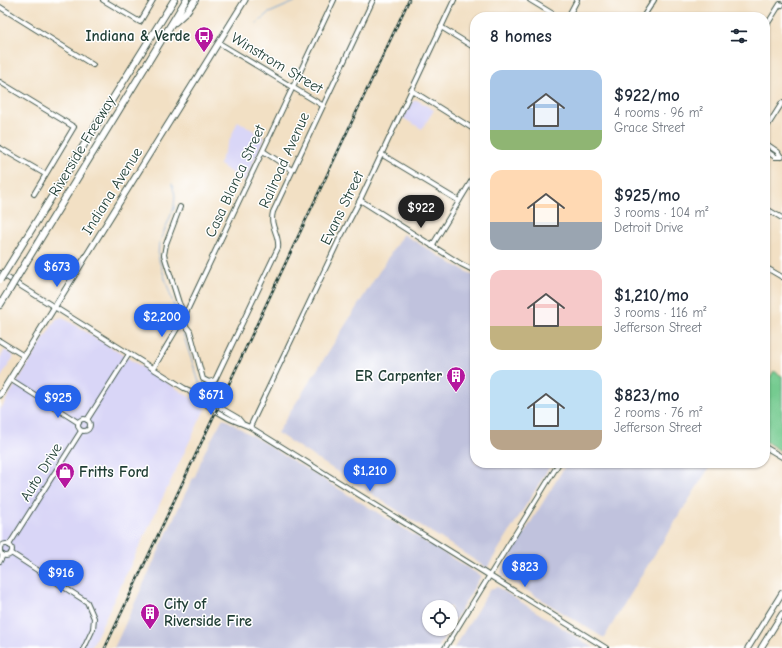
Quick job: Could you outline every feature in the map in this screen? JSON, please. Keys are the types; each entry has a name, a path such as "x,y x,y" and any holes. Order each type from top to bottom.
{"highway":[{"path":"167,10 168,0"},
{"name":"Riverside Freeway","path":"0,280 174,0"},
{"name":"Riverside Freeway","path":"0,305 186,0"},
{"path":"169,27 186,12 195,0"}],"main road":[{"name":"Indiana Avenue","path":"0,395 245,0"},
{"path":"748,648 782,593"},
{"path":"761,648 782,614"}],"street":[{"path":"103,0 140,22 153,0"},
{"name":"Casa Blanca Street","path":"153,369 185,315 334,0"},
{"name":"Railroad Avenue","path":"182,321 190,331 203,379 206,381 215,380 278,248 278,238 273,229 271,218 322,105 373,0"},
{"name":"Evans Street","path":"250,427 338,242 360,200 454,0"},
{"path":"530,0 550,12"},
{"path":"571,12 577,0"},
{"path":"646,12 654,0"},
{"path":"770,20 781,4"},
{"path":"0,8 93,65"},
{"path":"441,27 470,45"},
{"name":"Winstrom Street","path":"219,43 322,105"},
{"path":"0,82 74,127 34,194"},
{"path":"411,90 470,127"},
{"path":"770,122 782,103"},
{"path":"770,146 782,157"},
{"path":"0,148 45,174"},
{"path":"263,151 292,170"},
{"path":"381,154 459,201"},
{"path":"770,154 775,157 782,157"},
{"path":"432,246 470,183"},
{"path":"360,200 432,246 470,268"},
{"path":"180,207 166,244 164,255 179,303 185,315"},
{"path":"770,211 782,218"},
{"path":"770,270 782,277"},
{"path":"0,273 190,391 194,396 236,421 250,427 606,648"},
{"path":"0,341 24,356"},
{"name":"Auto Drive","path":"9,545 81,430 85,432 90,428 87,420 129,354"},
{"path":"10,379 79,423 78,426 81,430"},
{"path":"79,423 81,420 87,420"},
{"path":"770,450 782,457"},
{"path":"445,648 556,468"},
{"path":"4,555 0,552 1,547 5,544 12,548 11,553"},
{"path":"0,561 4,555 7,556 11,553"},
{"path":"11,553 87,602 94,618 93,630 84,648"}],"shaded area":[{"path":"417,100 434,110 422,129 403,118 413,101"},
{"path":"238,121 265,138 244,182 219,164"},
{"path":"403,234 470,273 470,468 549,468 487,568 277,433"},
{"path":"62,317 206,407 91,648 0,648 0,410 56,319"},
{"path":"5,350 13,355 13,358 0,379 0,358"},
{"path":"223,418 481,576 458,614 458,600 422,600 422,636 445,636 438,648 114,648 184,496 193,478 194,479 204,453"},
{"path":"564,468 709,468 626,600 604,638 503,576 501,571"},
{"path":"497,587 594,648 454,648 490,589"}],"green space":[{"path":"774,371 782,376 782,452 770,444 770,377"}],"waterway":[{"path":"257,23 267,14 299,0"},
{"path":"172,184 175,195 174,208 159,243 158,257 177,315"},
{"path":"183,334 200,385"}],"railway":[{"path":"105,648 409,0"}],"place":[{"name":"Indiana & Verde","path":"204,53"},
{"name":"ER Carpenter","path":"456,393"},
{"name":"Fritts Ford","path":"65,489"},
{"name":"City of Riverside Fire","path":"150,630"}]}
